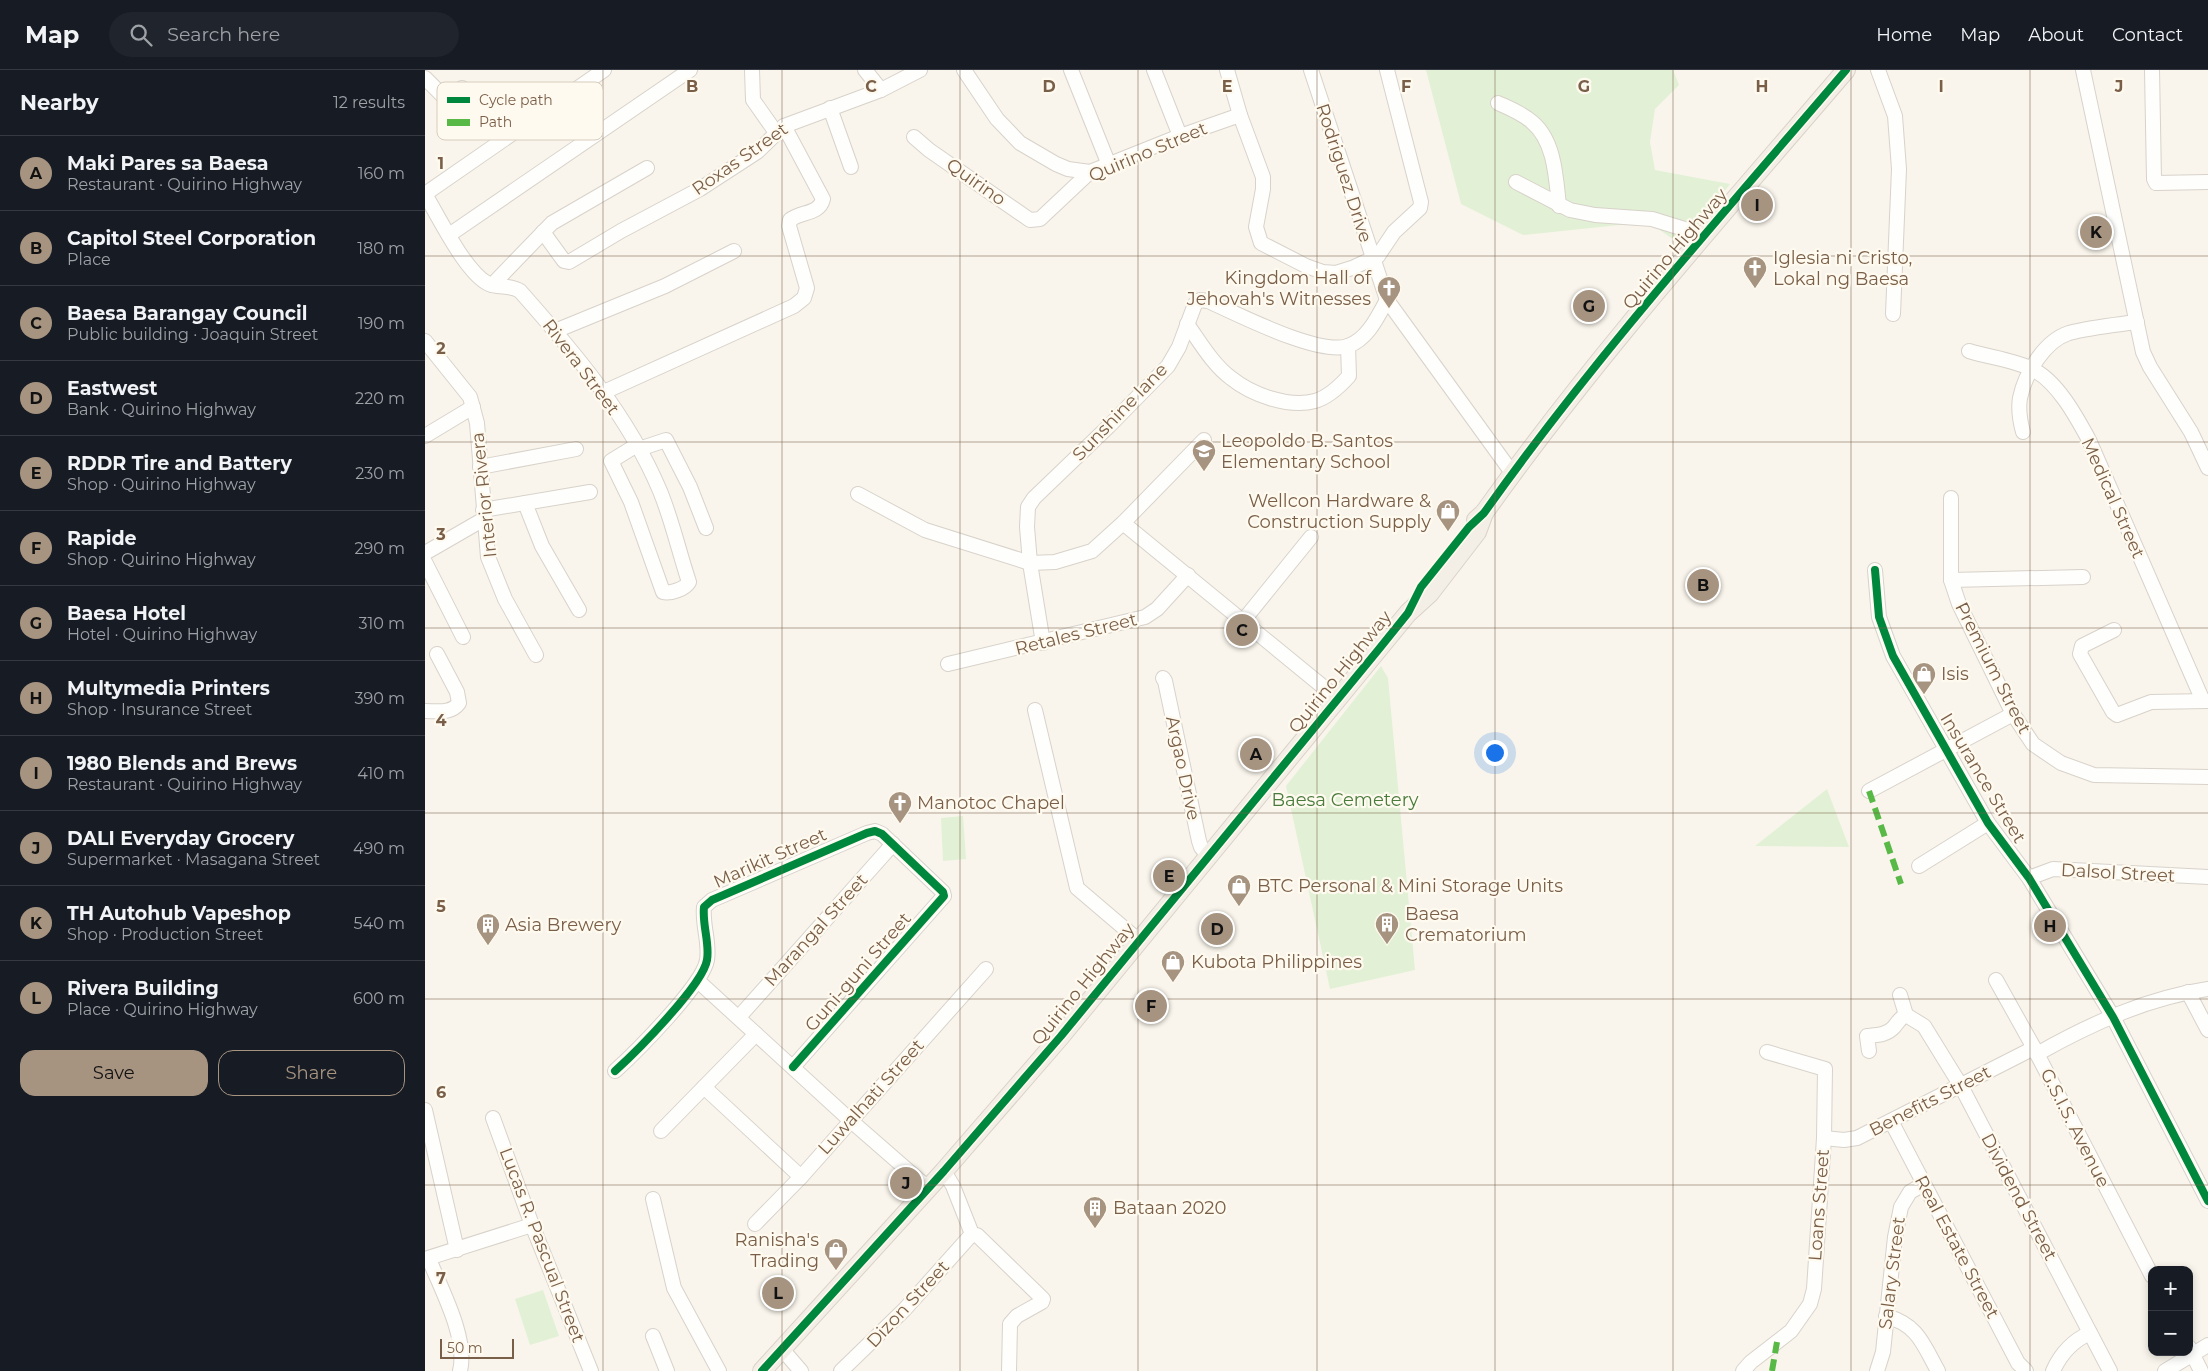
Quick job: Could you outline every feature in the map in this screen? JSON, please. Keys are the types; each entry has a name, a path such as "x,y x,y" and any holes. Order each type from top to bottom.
{"main road":[{"name":"Quirino Highway","path":"762,1371 944,1171 1061,1036 1408,612 1430,593 1477,532 1484,513 1580,386 1704,235 1846,70"}],"street":[{"path":"587,82 604,70"},
{"path":"603,130 690,70"},
{"path":"605,392 794,306 804,298 807,288 789,226 790,220 816,210 821,205 823,198 780,130 753,100 752,70"},
{"path":"865,70 881,90"},
{"name":"Roxas Street","path":"543,232 566,263 621,231 700,190 757,152 780,130 830,108 881,90 920,70"},
{"path":"964,70 997,119 1020,143 1068,169 1091,172"},
{"path":"1071,70 1109,165"},
{"path":"1154,70 1180,136"},
{"path":"1227,70 1241,115 1261,166 1263,189 1257,227 1261,243 1323,272 1336,273 1378,256 1395,232 1417,212 1421,202 1387,70"},
{"name":"Rodriguez Drive","path":"1311,70 1372,260 1387,300 1513,474"},
{"path":"1878,70 1895,116 1899,169 1893,314"},
{"path":"2083,70 2146,359 2191,432 2208,468"},
{"path":"2152,70 2154,180 2160,184 2208,182"},
{"path":"425,78 437,90"},
{"path":"1498,103 1533,122 1543,135 1555,168 1559,206"},
{"path":"830,108 851,167"},
{"name":"Quirino Street","path":"1040,219 1091,172 1180,136 1241,115"},
{"name":"Quirino","path":"914,137 929,150 1029,220 1040,219"},
{"path":"503,140 425,194 449,236 467,262 482,280 492,285 543,232 564,216 647,168"},
{"path":"449,236 588,140"},
{"path":"1517,182 1559,206 1570,210 1595,215 1652,219 1704,235"},
{"path":"1679,228 1692,250"},
{"path":"555,331 665,286 734,251"},
{"name":"Rivera Street","path":"492,285 513,287 520,291 605,392 638,447 660,491 689,582 685,587 668,593 663,592 631,502 611,461 638,447"},
{"name":"Sunshine lane","path":"1043,643 1030,563 1026,517 1028,506 1168,366 1179,347 1195,304 1203,300 1313,345 1348,346"},
{"path":"1187,324 1230,378 1246,388 1274,399 1295,403 1315,401 1327,395 1349,376 1348,346 1359,340 1374,323 1387,300"},
{"path":"2023,432 2019,410 2020,398 2032,369 2039,358 2056,340 2068,334 2137,322"},
{"name":"Interior Rivera","path":"425,341 463,388 473,407 477,423 483,515 488,557 505,599 536,655"},
{"name":"Medical Street","path":"1969,351 2032,369 2065,400 2078,419 2205,701"},
{"path":"425,436 473,407"},
{"path":"638,447 666,440 690,487 706,528"},
{"path":"858,494 925,530 1030,563 1055,562 1092,551 1123,523 1204,440"},
{"path":"480,467 577,449"},
{"path":"425,553 483,515 525,503 590,492"},
{"name":"Premium Street","path":"1951,498 1951,580 1959,604 2013,714 2033,744 2061,764 2094,775 2208,777"},
{"path":"525,503 542,546 579,610"},
{"path":"1123,523 1338,699"},
{"path":"1243,621 1311,537"},
{"path":"425,562 463,638"},
{"name":"Insurance Street","path":"1875,570 1879,617 1893,656 1948,749 1988,823 2029,878 2113,1018 2208,1201"},
{"name":"Retales Street","path":"948,664 1145,618 1157,609 1187,575"},
{"path":"1951,580 2083,577"},
{"path":"2114,630 2081,646 2079,650 2113,712 2117,715 2151,702 2205,701"},
{"path":"425,711 453,710 459,702 457,692 437,654"},
{"name":"Argao Drive","path":"1163,678 1199,841 1201,848 1207,856"},
{"path":"1035,710 1077,888 1138,940"},
{"path":"1869,791 2013,714"},
{"path":"1919,866 1988,823"},
{"name":"Marikit Street","path":"615,1071 661,1024 699,980 705,970 708,958 703,917 704,907 712,900 867,833 875,831 882,834 893,844"},
{"name":"Guni-guni Street","path":"793,1067 945,896 893,844"},
{"name":"Marangal Street","path":"739,1017 893,844"},
{"name":"Dalsol Street","path":"2029,878 2053,870 2208,877"},
{"name":"Luwalhati Street","path":"755,1224 801,1177 986,968"},
{"path":"699,980 850,1120 928,1188"},
{"name":"G.S.I.S. Avenue","path":"1996,980 2148,1268"},
{"name":"Benefits Street","path":"1823,1138 1853,1139 2035,1051 2154,1000 2208,989"},
{"path":"2189,992 2208,1030"},
{"path":"1869,1052 1867,1036 1884,1034 1892,1029 1899,1019 1906,1015 1900,995"},
{"name":"Dividend Street","path":"1906,1015 1924,1026 1961,1086 2110,1371"},
{"path":"661,1131 756,1034"},
{"name":"Loans Street","path":"1743,1371 1751,1362 1791,1331 1810,1304 1814,1282 1823,1138 1825,1069 1820,1066 1778,1057 1767,1052"},
{"path":"704,1087 801,1177"},
{"name":"Lucas R. Pascual Street","path":"493,1118 532,1225 591,1371"},
{"path":"426,1119 457,1250"},
{"name":"Real Estate Street","path":"1891,1121 2018,1363 2025,1371"},
{"path":"944,1171 953,1186 972,1234 977,1235 1043,1298 1042,1302 1017,1316 1010,1324 1009,1371"},
{"name":"Salary Street","path":"1877,1371 1883,1352 1901,1207 1910,1192 1924,1184"},
{"path":"653,1198 674,1288 719,1371"},
{"path":"460,1371 462,1353 457,1331 427,1259 532,1225"},
{"name":"Dizon Street","path":"841,1371 905,1309 972,1234"},
{"path":"1886,1316 1901,1320 1910,1326 1938,1371"},
{"path":"2053,1371 2059,1358 2068,1347 2079,1338 2090,1333"},
{"path":"653,1336 667,1371"},
{"path":"2193,1350 2208,1345"},
{"path":"782,1349 801,1371"},
{"path":"2193,1355 2201,1371"},
{"path":"2165,1371 2184,1356"}],"green space":[{"path":"1426,70 1673,70 1679,85 1655,109 1650,142 1655,170 1730,184 1703,220 1680,244 1648,222 1523,235 1461,204"},
{"name":"Baesa Cemetery","path":"1381,666 1388,678 1415,970 1330,989 1286,786"},
{"path":"1827,789 1849,847 1755,846"},
{"path":"963,816 966,859 943,861 941,818"},
{"path":"543,1290 559,1336 530,1345 515,1299"}],"marked path":[{"path":"1869,791 1901,884"},
{"path":"1772,1371 1777,1342"}],"cycle path":[{"path":"762,1371 944,1171 1061,1036 1408,613 1421,587 1469,527 1484,513 1526,455 1614,343 1846,70"},
{"path":"1875,570 1879,617 1893,656 1988,823 2029,878 2113,1017 2208,1201"},
{"path":"615,1071 682,1001 703,971 708,954 704,907 712,900 875,831 882,834 943,892 944,896 793,1067"}],"place":[{"name":"1980 Blends and Brews","path":"1757,205"},
{"name":"TH Autohub Vapeshop","path":"2096,232"},
{"name":"Iglesia ni Cristo, Lokal ng Baesa","path":"1755,289"},
{"name":"Baesa Hotel","path":"1589,306"},
{"name":"Kingdom Hall of Jehovah's Witnesses","path":"1389,309"},
{"name":"Leopoldo B. Santos Elementary School","path":"1204,472"},
{"name":"Wellcon Hardware & Construction Supply","path":"1448,532"},
{"name":"Capitol Steel Corporation","path":"1703,585"},
{"name":"Baesa Barangay Council","path":"1242,630"},
{"name":"Isis","path":"1924,695"},
{"name":"Maki Pares sa Baesa","path":"1256,754"},
{"name":"Manotoc Chapel","path":"900,824"},
{"name":"RDDR Tire and Battery","path":"1169,876"},
{"name":"BTC Personal & Mini Storage Units","path":"1239,907"},
{"name":"Multymedia Printers","path":"2050,926"},
{"name":"Eastwest","path":"1217,929"},
{"name":"Baesa Crematorium","path":"1387,945"},
{"name":"Asia Brewery","path":"488,946"},
{"name":"Kubota Philippines","path":"1173,983"},
{"name":"Rapide","path":"1151,1006"},
{"name":"DALI Everyday Grocery","path":"906,1183"},
{"name":"Bataan 2020","path":"1095,1229"},
{"name":"Ranisha's Trading","path":"836,1271"},
{"name":"Rivera Building","path":"778,1293"}]}
